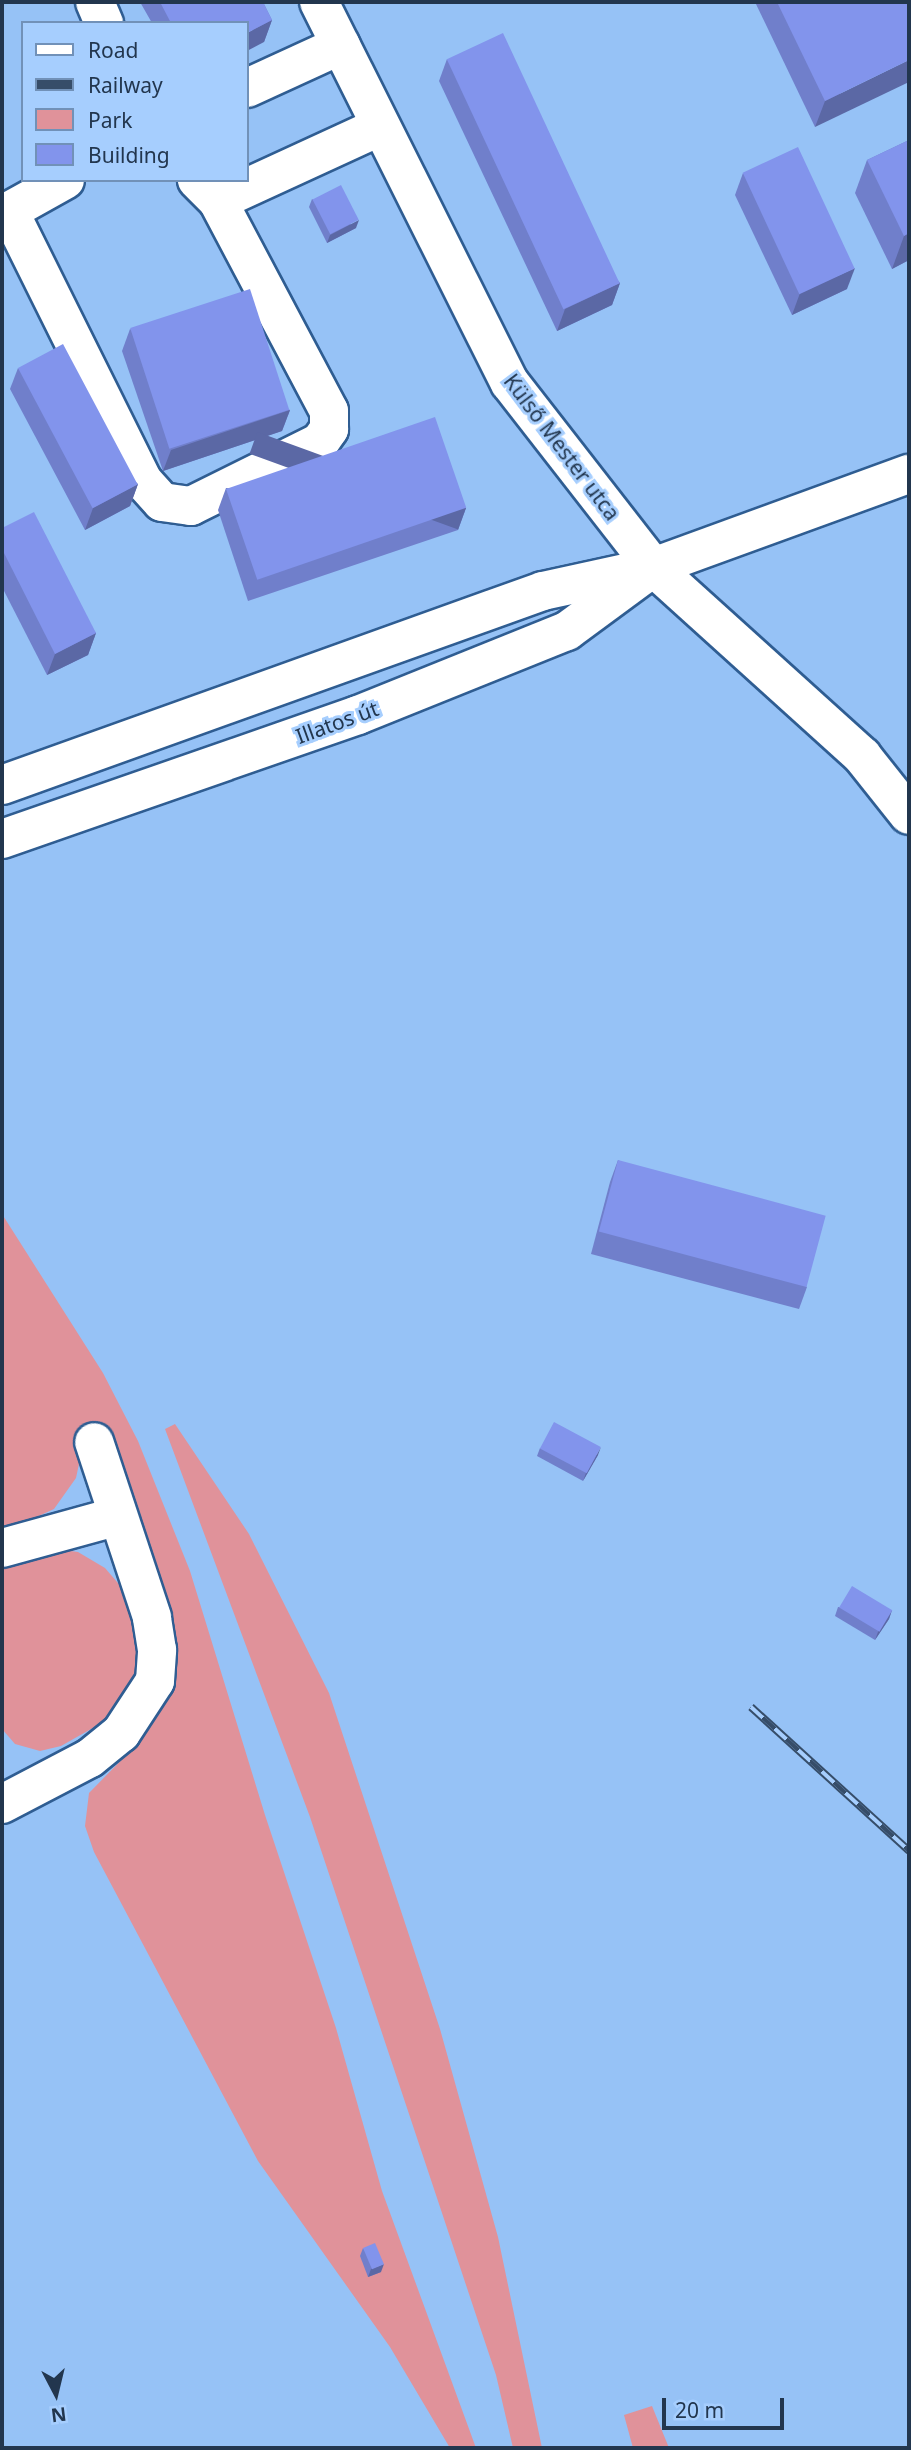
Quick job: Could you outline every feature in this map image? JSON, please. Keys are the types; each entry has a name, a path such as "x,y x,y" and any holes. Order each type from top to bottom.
{"street":[{"path":"95,2 103,21"},
{"name":"Külső Mester utca","path":"318,2 510,383 653,567 862,756 909,814"},
{"path":"248,88 341,45"},
{"path":"248,175 381,126"},
{"path":"59,182 6,200 144,481 162,502 191,506 320,443 329,429 329,411 208,190 230,182"},
{"name":"Illatos út","path":"2,785 543,591 653,567 909,474"},
{"name":"Illatos út","path":"2,839 358,715 567,632 653,567"},
{"path":"2,1804 90,1758 121,1733 155,1681 157,1650 152,1617 94,1442"},
{"path":"2,1548 118,1516"}],"shaded area":[{"path":"2,2 909,2 909,2448 2,2448"}],"green space":[{"path":"2,1214 103,1373 138,1441 190,1571 265,1815 336,2028 382,2191 476,2448 450,2448 390,2347 258,2161 94,1852 85,1826 89,1793 143,1738 161,1702 83,1445 76,1478 54,1509 2,1533"},
{"path":"175,1424 249,1534 329,1693 440,2029 498,2237 542,2448 513,2448 496,2375 310,1817 165,1429"},
{"path":"56,1549 78,1552 105,1568 124,1590 137,1626 140,1667 132,1685 107,1720 61,1746 40,1751 15,1744 2,1729 2,1561"},
{"path":"652,2406 669,2448 633,2448 624,2415"}],"building":[{"path":"160,2 263,2 272,20 248,32 248,21 170,21"},
{"path":"777,2 909,2 909,60 825,101"},
{"path":"503,33 620,283 563,309 447,59"},
{"path":"909,140 909,233 904,236 867,160"},
{"path":"798,147 855,268 799,294 743,173"},
{"path":"341,185 359,220 330,234 312,200"},
{"path":"250,289 289,410 169,449 130,328"},
{"path":"63,344 138,484 93,508 18,368"},
{"path":"435,417 466,508 257,580 226,489"},
{"path":"34,512 96,633 55,654 2,549 2,528"},
{"path":"618,1160 826,1216 807,1287 599,1231"},
{"path":"554,1422 601,1447 587,1473 540,1448"},
{"path":"852,1586 892,1610 879,1632 839,1607"},
{"path":"375,2243 384,2264 372,2269 363,2248"}],"railway":[{"path":"751,1707 909,1851"}]}
